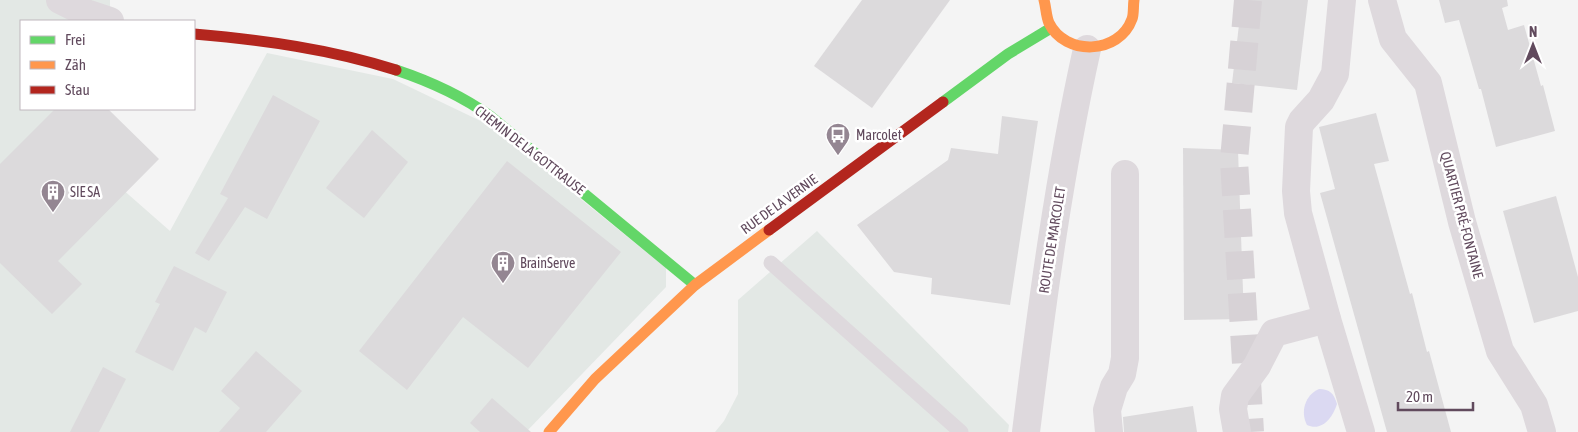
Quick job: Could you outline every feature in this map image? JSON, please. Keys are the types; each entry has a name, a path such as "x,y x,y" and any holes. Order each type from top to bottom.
{"street":[{"path":"60,0 86,13 107,20"},
{"path":"1044,0 1045,14 1051,28 1060,38 1073,46 1087,49 1102,47 1115,41 1125,30 1132,18 1134,0"},
{"path":"1342,0 1335,74 1321,100 1299,127 1296,191 1298,213 1361,432"},
{"name":"QUARTIER PRÉ-FONTAINE","path":"1382,0 1393,39 1428,83 1462,222 1500,351 1534,405 1542,432"},
{"name":"RUE DE LA VERNIE","path":"549,432 595,379 694,285 1008,54 1051,28"},
{"name":"CHEMIN DE LA GOTTRAUSE","path":"195,34 245,39 328,52 411,74 443,89 472,104 494,119 612,214 694,285"},
{"name":"ROUTE DE MARCOLET","path":"1026,432 1050,241 1087,49"},
{"path":"1108,432 1108,410 1114,387 1122,374 1125,358 1124,174"},
{"path":"1237,432 1233,408 1235,396 1257,366 1274,333 1327,319"}],"lane":[{"path":"771,263 961,432"}],"shaded area":[{"path":"0,0 110,0 110,20 20,20 20,110 67,110 55,130 170,231 267,53 393,79 489,125 666,268 666,287 526,432 0,432"},
{"path":"817,231 1009,425 1008,432 715,432 724,421 738,394 738,300"},
{"path":"1319,389 1331,393 1337,404 1333,414 1326,422 1317,427 1312,427 1307,425 1304,409 1310,395"}],"building":[{"path":"862,0 950,0 872,108 814,66"},
{"path":"1242,0 1308,0 1297,90 1232,83"},
{"path":"1439,0 1507,0 1508,6 1502,8 1508,30 1524,25 1555,131 1496,147 1481,89 1479,89 1459,20 1445,23"},
{"path":"273,95 320,121 267,219 245,207 209,261 195,253 228,198 220,194"},
{"name":"SIE SA","path":"54,110 109,110 159,159 58,261 82,284 52,314 0,263 0,164"},
{"path":"1376,113 1389,161 1374,164 1451,432 1387,432 1320,193 1335,189 1319,127"},
{"path":"1002,116 1038,121 1010,305 931,294 932,278 894,272 857,225 948,160 951,148 998,154"},
{"path":"372,130 408,162 364,218 326,188"},
{"path":"1183,148 1238,150 1244,319 1184,320"},
{"name":"BrainServe","path":"507,161 621,252 528,368 463,317 407,390 359,351"},
{"path":"1556,196 1578,277 1578,311 1534,323 1503,211"},
{"path":"174,266 227,292 206,333 195,327 173,371 135,352 160,304 155,302"},
{"path":"256,351 302,391 266,432 219,432 240,408 221,391"},
{"path":"103,367 126,379 99,432 70,432"},
{"path":"492,398 531,432 480,432 470,423"},
{"path":"1193,406 1197,432 1124,432 1123,417"}],"tunnel":[{"path":"1248,0 1234,160 1250,432"}],"traffic: fast":[{"path":"943,102 1008,54 1051,28"},
{"path":"396,70 445,90 490,116 695,285"}],"traffic: slow":[{"path":"1044,0 1049,23 1057,34 1079,46 1092,47 1104,45 1116,39 1125,31 1133,17 1134,0"},
{"path":"549,432 595,379 695,285 769,230"}],"traffic: jam":[{"path":"195,34 296,46 346,56 396,70"},
{"path":"769,230 943,102"}],"place":[{"name":"Marcolet","path":"838,156"},
{"name":"SIE SA","path":"53,213"},
{"name":"BrainServe","path":"503,284"}]}
